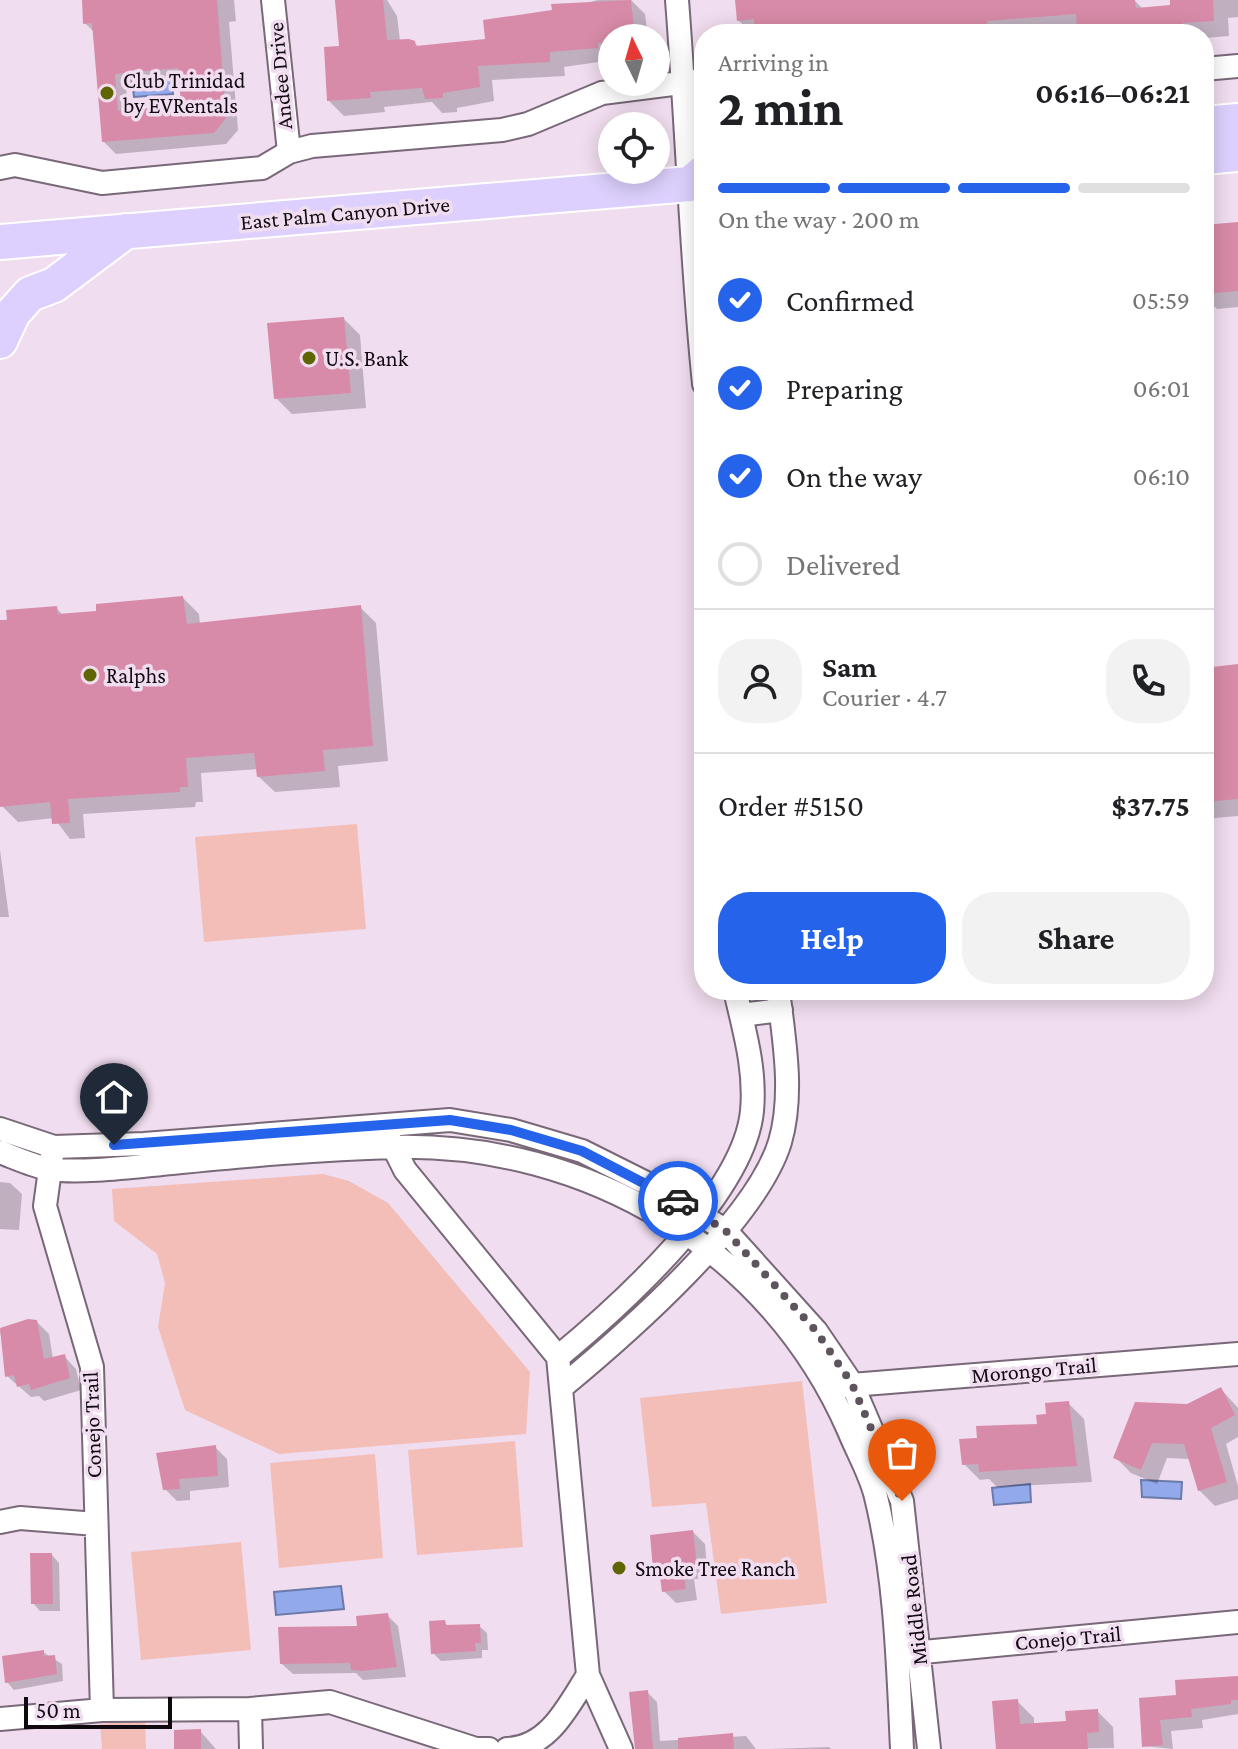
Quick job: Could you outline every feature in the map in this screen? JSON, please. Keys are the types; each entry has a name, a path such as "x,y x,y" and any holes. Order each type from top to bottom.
{"main road":[{"path":"1214,123 1238,121"},
{"path":"1214,156 1238,154"},
{"name":"East Palm Canyon Drive","path":"0,242 694,182"},
{"path":"0,341 13,313 30,294 54,285 126,231"}],"street":[{"name":"Andee Drive","path":"273,0 289,152"},
{"path":"0,168 15,165 102,183 262,168 289,152 312,146 502,130 528,124 602,93 694,81 677,0"},
{"path":"1214,68 1238,66"},
{"path":"694,261 694,287"},
{"path":"558,1357 617,1305 700,1214 746,1141 754,1082 737,1000"},
{"path":"562,1387 639,1322 725,1230 779,1145 787,1086 780,1000 741,1015"},
{"path":"0,1129 54,1147 144,1144 450,1120 511,1130 582,1151 660,1190 725,1230 816,1331 841,1386"},
{"path":"379,1124 405,1170 558,1357 588,1675 621,1749"},
{"name":"Conejo Trail","path":"54,1147 45,1206 92,1367 102,1710"},
{"path":"0,1152 50,1169 140,1166 394,1147 492,1154 532,1162 617,1192 708,1248 757,1292 810,1355 841,1386"},
{"name":"Morongo Trail","path":"841,1386 1238,1354"},
{"name":"Middle Road","path":"841,1386 876,1494 929,1749"},
{"path":"0,1522 20,1518 96,1524"},
{"name":"Conejo Trail","path":"907,1654 1238,1622"},
{"name":"Middle Road","path":"902,1749 907,1654"},
{"path":"507,1749 531,1744 547,1734 588,1675"},
{"path":"0,1719 102,1710 250,1709 330,1702 476,1749 489,1749"},
{"path":"250,1709 251,1749"}],"shaded area":[{"path":"357,824 366,929 204,942 195,837"},
{"path":"323,1174 349,1181 388,1203 530,1372 526,1434 279,1454 185,1410 158,1327 165,1283 157,1254 114,1221 112,1189"},
{"path":"802,1381 827,1603 721,1614 706,1503 652,1507 640,1398"},
{"path":"515,1441 523,1547 417,1555 408,1450"},
{"path":"375,1454 383,1558 279,1568 270,1463"},
{"path":"241,1542 251,1650 141,1660 131,1552"},
{"path":"145,1720 146,1749 102,1749 100,1724"}],"water":[{"path":"172,79 173,94 134,97 132,81"},
{"path":"1141,1480 1182,1482 1181,1499 1142,1497"},
{"path":"1030,1484 1031,1502 994,1505 992,1488"},
{"path":"341,1586 344,1609 276,1615 274,1592"}],"building":[{"path":"82,0 217,0 226,118 214,133 102,142 92,23 83,24","holes":["178,68 181,105 118,111 115,74"]},
{"path":"335,0 383,0 387,40 409,39 415,41 416,46 485,39 483,20 552,10 551,4 631,0 634,24 598,24 598,48 550,52 550,62 478,66 480,87 443,93 443,98 425,99 422,88 370,92 371,98 327,101 324,47 339,46"},
{"path":"735,0 1135,0 1136,8 1170,5 1170,0 1213,0 1214,21 1077,24 1076,14 987,21 987,24 754,24 754,19 737,21"},
{"path":"1238,222 1238,291 1214,293 1214,224"},
{"name":"U.S. Bank","path":"344,317 351,393 274,399 267,323"},
{"path":"183,596 187,624 361,605 373,746 323,750 325,771 257,777 254,753 186,758 188,787 180,787 180,792 68,799 70,823 52,824 50,802 0,807 0,620 7,620 6,610 57,606 58,614 96,611 96,604"},
{"path":"1238,664 1238,799 1214,801 1214,667"},
{"path":"28,1319 37,1320 44,1359 65,1354 70,1378 31,1390 29,1384 17,1387 14,1375 5,1377 0,1328"},
{"path":"1221,1387 1235,1415 1211,1428 1227,1482 1198,1491 1184,1444 1152,1443 1141,1470 1113,1458 1135,1402 1187,1404"},
{"path":"1069,1401 1077,1466 979,1472 978,1464 962,1465 959,1439 977,1438 976,1426 1037,1424 1036,1415 1046,1414 1045,1403"},
{"path":"216,1445 218,1476 179,1479 180,1489 163,1490 156,1453"},
{"path":"693,1530 697,1566 683,1568 686,1589 662,1592 659,1570 653,1570 650,1535"},
{"path":"30,1553 52,1553 53,1604 31,1604"},
{"path":"388,1613 397,1667 362,1671 351,1670 350,1663 280,1664 278,1627 357,1626 356,1616"},
{"path":"445,1620 446,1625 480,1624 481,1643 475,1643 476,1651 431,1654 429,1621"},
{"path":"44,1650 44,1656 55,1655 57,1674 5,1683 2,1656"},
{"path":"1238,1676 1238,1700 1231,1700 1231,1704 1191,1709 1192,1717 1160,1720 1163,1745 1142,1747 1139,1698 1176,1695 1175,1680"},
{"path":"648,1690 653,1749 635,1749 629,1692"},
{"path":"1018,1699 1020,1724 1066,1721 1065,1711 1098,1709 1099,1732 1087,1733 1088,1749 996,1749 992,1701"},
{"path":"201,1729 201,1749 174,1749 174,1730"},
{"path":"733,1733 734,1749 678,1749 678,1738"}],"way so far":[{"path":"678,1201 725,1230 816,1331 852,1384 902,1501"}],"place":[{"name":"Club Trinidad by EVRentals","path":"107,93"},
{"name":"U.S. Bank","path":"309,358"},
{"name":"Ralphs","path":"90,675"},
{"name":"Smoke Tree Ranch","path":"619,1568"}],"route":[{"path":"114,1145 450,1120 511,1130 582,1151 678,1201"}]}
